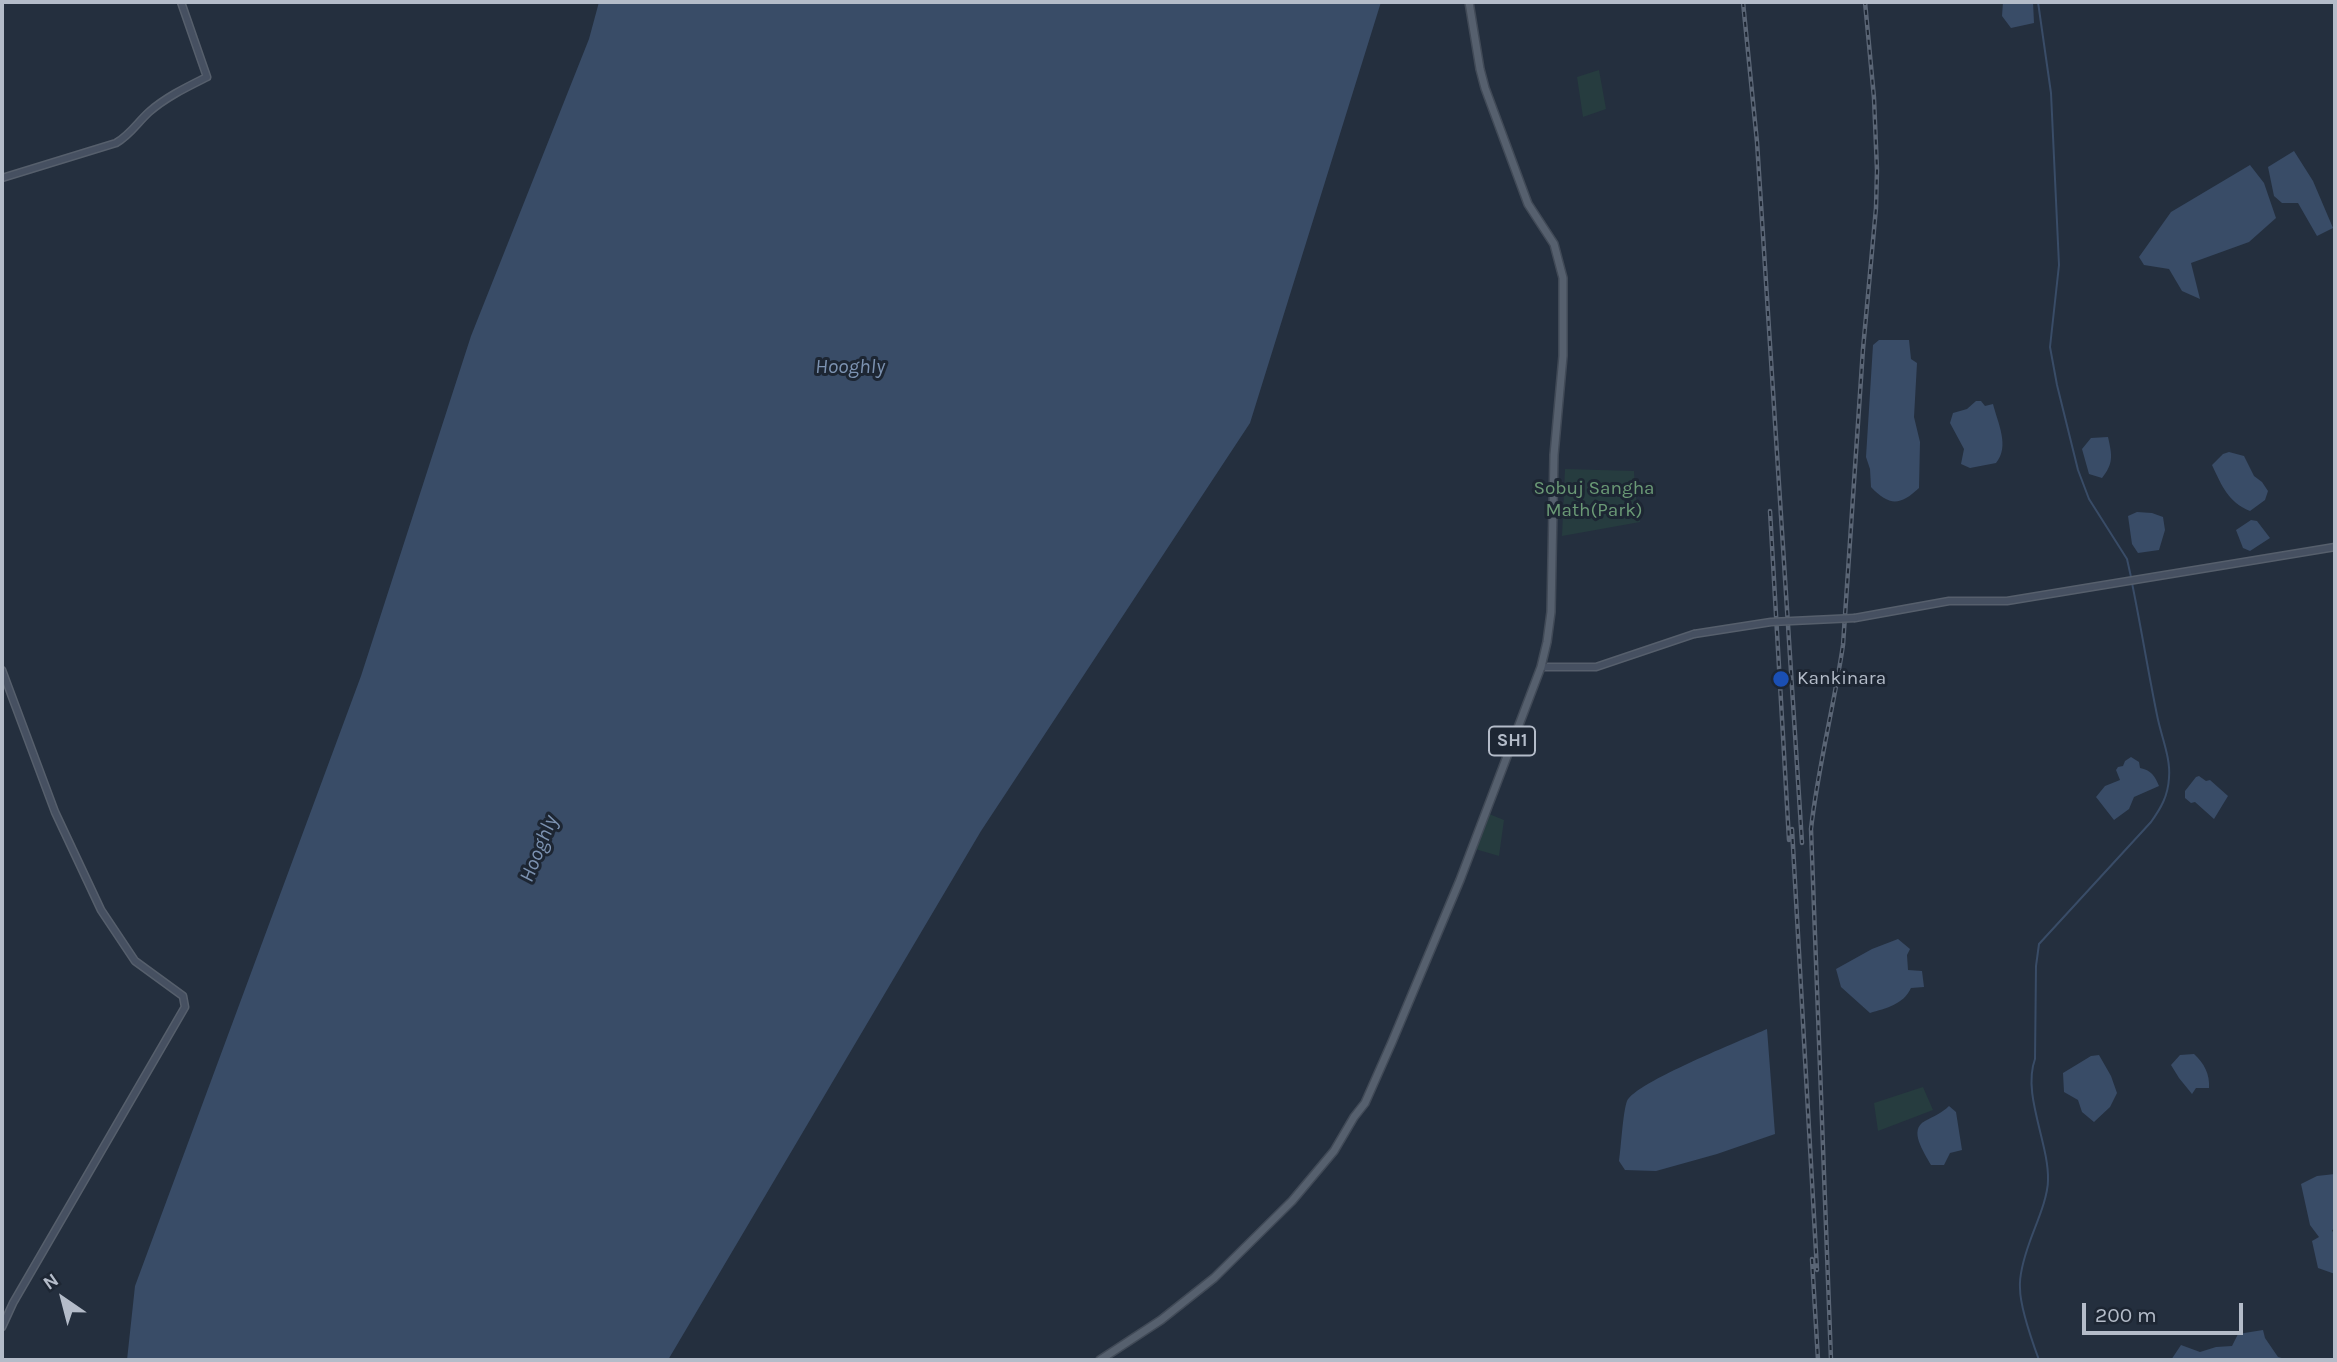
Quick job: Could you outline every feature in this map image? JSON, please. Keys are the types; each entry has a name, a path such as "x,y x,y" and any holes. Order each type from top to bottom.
{"main road":[{"name":"SH1","path":"1100,1360 1161,1320 1214,1278 1292,1200 1335,1151 1365,1102 1392,1042 1460,880 1541,667 1551,612 1553,455 1563,356 1563,278 1554,244 1528,204 1485,88 1469,2"}],"street":[{"path":"2,178 116,143 128,136 150,111 182,89 207,77 181,2"},
{"path":"1541,667 1595,667 1694,634 1771,622 1855,618 1949,601 2007,601 2335,547"},
{"path":"2,670 55,812 101,910 135,961 183,996 185,1007 2,1326"}],"green space":[{"path":"1599,70 1606,109 1583,117 1577,77"},
{"name":"Sobuj Sangha Math(Park)","path":"1565,469 1634,471 1640,522 1562,536"},
{"path":"1489,814 1504,820 1499,856 1475,849"},
{"path":"1923,1087 1933,1110 1878,1131 1874,1103"}],"water":[{"name":"Hooghly","path":"599,2 1381,2 1250,423 981,831 668,1360 127,1360 135,1286 361,676 471,336 589,39"},
{"path":"2003,2 2033,2 2034,23 2011,28 2002,16"},
{"path":"2294,151 2313,181 2333,228 2317,236 2298,203 2282,203 2274,196 2268,167"},
{"path":"2250,165 2264,183 2276,218 2249,242 2191,263 2200,299 2182,291 2169,269 2144,265 2139,257 2171,212"},
{"path":"1879,340 1909,340 1911,359 1917,363 1914,417 1920,442 1919,488 1900,501 1883,498 1871,487 1866,457 1873,345"},
{"path":"1976,401 1981,401 1985,406 1993,404 2003,442 1996,463 1970,468 1961,464 1964,449 1950,423 1953,413 1967,409"},
{"path":"2108,437 2111,454 2109,468 2102,478 2089,474 2082,449 2091,438"},
{"path":"2229,452 2244,456 2254,476 2268,491 2265,500 2250,511 2231,498 2212,465"},
{"path":"2137,512 2163,517 2165,530 2159,550 2138,553 2132,544 2128,516"},
{"path":"2251,520 2257,521 2270,538 2250,551 2243,548 2236,530"},
{"path":"2131,757 2139,762 2140,768 2152,774 2159,786 2134,797 2129,809 2114,820 2096,797 2105,786 2120,780 2116,770"},
{"path":"2199,776 2206,781 2210,780 2228,796 2214,819 2195,802 2191,803 2185,798 2185,791"},
{"path":"1898,939 1910,949 1907,955 1908,970 1922,971 1924,987 1911,988 1899,1002 1870,1013 1841,987 1836,969 1872,949"},
{"path":"1767,1029 1775,1134 1656,1171 1625,1170 1619,1161 1623,1121 1627,1101 1635,1093 1669,1073"},
{"path":"2194,1054 2206,1069 2209,1088 2196,1088 2192,1094 2171,1065 2180,1055"},
{"path":"2099,1055 2117,1093 2110,1107 2094,1122 2082,1112 2078,1100 2064,1092 2063,1073 2091,1056"},
{"path":"1949,1106 1956,1112 1962,1150 1950,1153 1944,1165 1931,1165 1919,1142 1918,1130 1925,1121"},
{"path":"2335,1174 2335,1229 2332,1230 2335,1237 2335,1274 2318,1268 2312,1241 2319,1237 2310,1225 2301,1184 2317,1176"},
{"path":"2263,1330 2265,1338 2278,1357 2289,1360 2171,1360 2181,1345 2200,1352 2232,1346 2238,1334"}],"waterway":[{"path":"2038,2 2051,93 2059,265 2050,347 2078,470 2089,499 2127,559 2131,577"},
{"path":"2039,1360 2024,1315 2020,1283 2024,1258 2044,1203 2048,1180 2045,1150 2032,1087 2039,944 2151,822 2163,802 2168,784 2167,755 2132,583"}],"railway":[{"path":"1743,2 1757,142 1802,843"},
{"path":"1831,1360 1811,829 1843,645 1863,349 1876,208 1874,98 1865,2"},
{"path":"1770,511 1789,840"},
{"path":"1792,829 1817,1270"},
{"path":"1812,1259 1818,1360"}],"place":[{"name":"Kankinara","path":"1781,679"}]}
